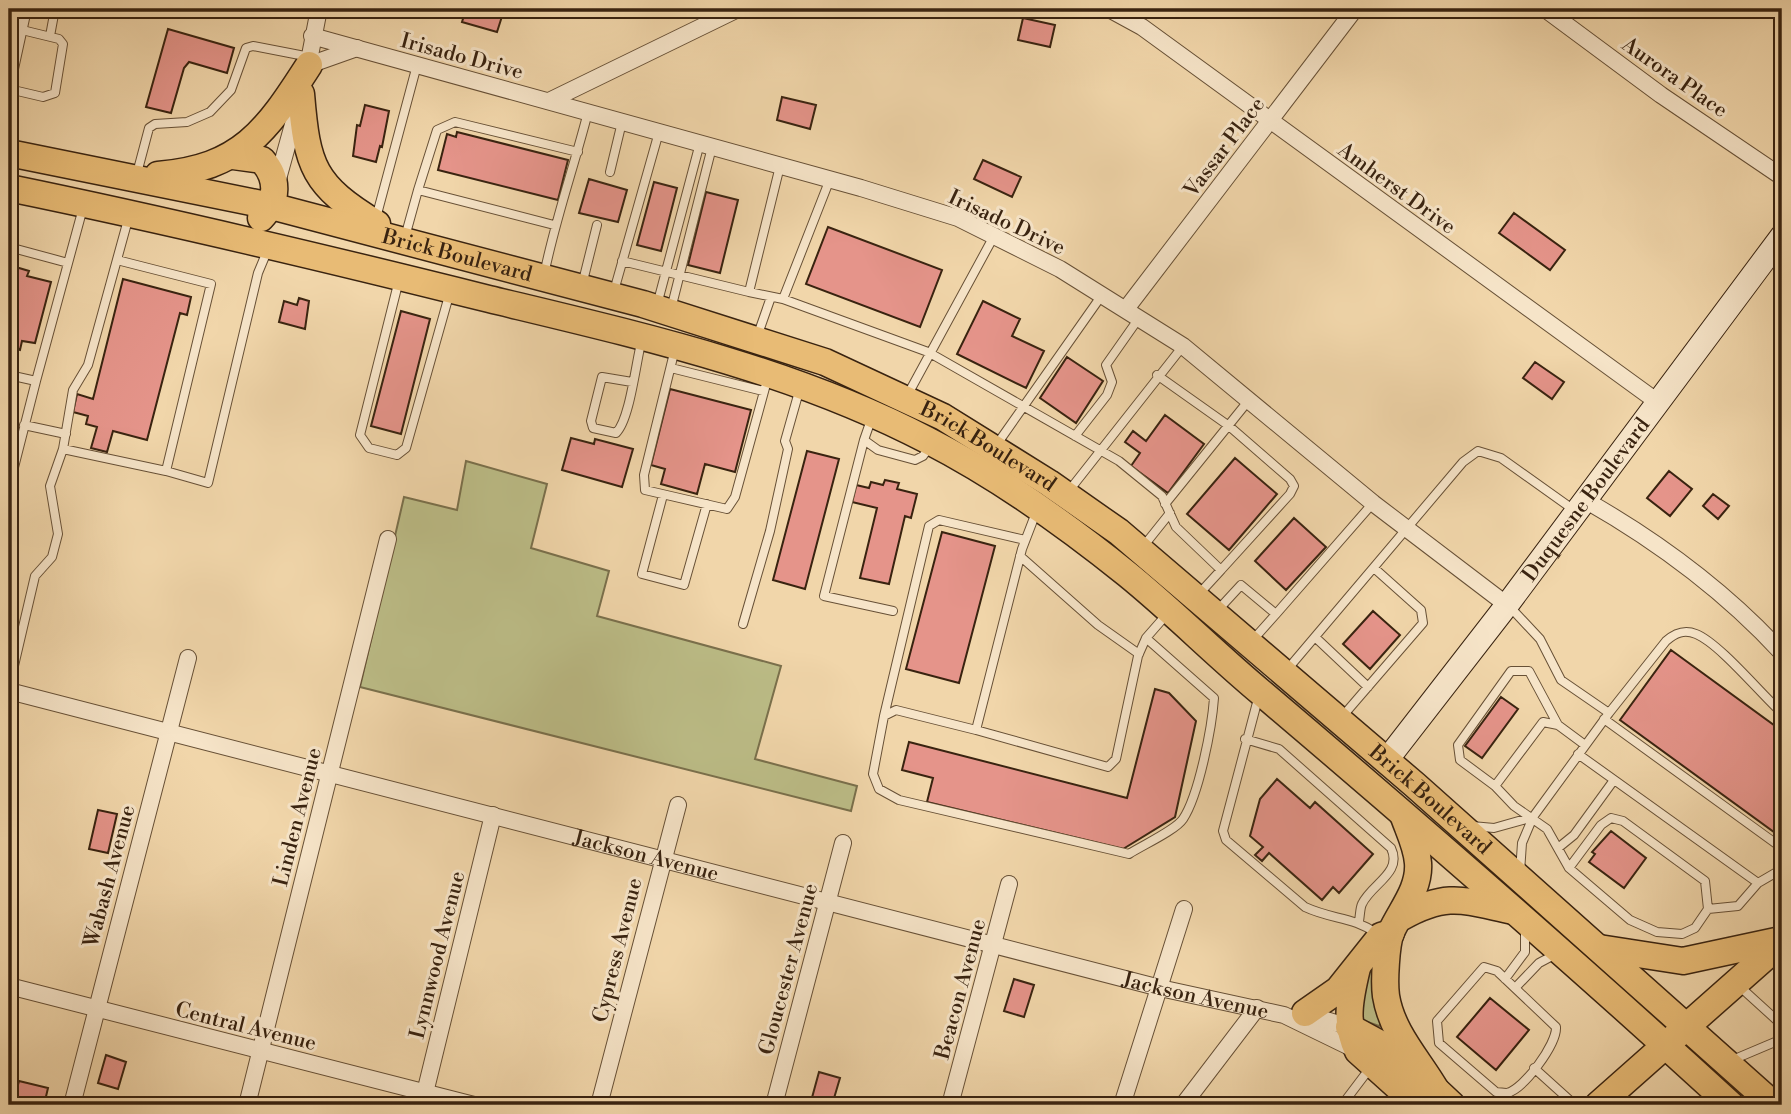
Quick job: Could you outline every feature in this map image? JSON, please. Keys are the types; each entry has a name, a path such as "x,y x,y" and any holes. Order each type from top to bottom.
{"main road":[{"path":"136,177 186,173 233,156 254,141 276,117 309,61"},
{"path":"301,94 304,137 312,162 321,178 339,201 402,238"},
{"name":"Brick Boulevard","path":"9,153 136,177 274,196 402,238 663,310 757,339 825,362 906,398 1066,495 1140,550 1460,825 1774,1105"},
{"path":"229,235 252,225 274,196 273,174 262,160 233,156"},
{"name":"Brick Boulevard","path":"9,188 229,235 643,336 673,357 766,382 801,386 873,414 933,443 1003,482 1130,576 1561,952 1731,1105"},
{"path":"1294,1014 1329,999 1391,929 1414,887 1418,863 1402,813"},
{"path":"1435,1100 1394,1022 1386,997 1391,929 1424,905 1445,899 1520,916"},
{"path":"1598,948 1683,961 1782,941"},
{"path":"1598,1105 1782,941"},
{"path":"1357,968 1349,1009 1360,1047"},
{"name":"Jackson Avenue","path":"1360,1047 1382,1045 1420,1081 1435,1100"},
{"name":"Jackson Avenue","path":"1360,1047 1435,1100"}],"street":[{"path":"9,73 12,45 23,9"},
{"path":"274,196 309,61 319,9"},
{"path":"549,101 738,9"},
{"name":"Amherst Drive","path":"1109,9 1142,27 1659,403"},
{"name":"Vassar Place","path":"1133,313 1270,121 1355,9"},
{"name":"Aurora Place","path":"1545,9 1661,95 1782,177"},
{"name":"Irisado Drive","path":"312,36 830,179 958,218 1102,295 1183,346 1373,503 1507,605"},
{"path":"309,61 357,48"},
{"name":"Duquesne Boulevard","path":"1386,761 1507,605 1782,236"},
{"path":"1581,506 1645,534 1745,613 1782,653"},
{"name":"Linden Avenue","path":"247,1105 388,539"},
{"name":"Wabash Avenue","path":"72,1105 188,658"},
{"name":"Jackson Avenue","path":"9,689 1160,988 1294,1014 1360,1047"},
{"name":"Cypress Avenue","path":"599,1105 678,805"},
{"name":"Lynnwood Avenue","path":"424,1099 493,815"},
{"name":"Gloucester Avenue","path":"774,1105 843,843"},
{"name":"Beacon Avenue","path":"950,1105 1010,884"},
{"path":"1122,1105 1184,909"},
{"name":"Central Avenue","path":"9,986 261,1052 424,1099 474,1105"},
{"path":"1183,1105 1257,1008"},
{"name":"Jackson Avenue","path":"1294,1014 1360,1047"}],"lane":[{"path":"50,36 55,9"},
{"path":"9,89 43,97 55,93 63,44 50,36 18,29"},
{"path":"136,177 149,128 155,124 187,122 210,112 231,90 246,48 253,46 309,61"},
{"path":"375,223 417,65"},
{"path":"544,278 554,225 588,112"},
{"path":"402,238 437,130 445,124 455,122 578,152"},
{"path":"610,172 622,122"},
{"path":"613,296 659,132"},
{"path":"663,310 666,272 706,145"},
{"path":"663,310 680,275 706,145"},
{"path":"749,292 780,166"},
{"path":"783,299 830,179"},
{"path":"418,190 554,225"},
{"path":"9,486 85,204"},
{"path":"9,689 34,576 52,557 58,534 50,486 63,449 73,390 88,365 129,213"},
{"path":"581,288 597,225"},
{"path":"906,398 928,352 994,236"},
{"path":"63,449 208,483 258,272 270,245"},
{"path":"9,247 68,263"},
{"path":"117,260 211,284 166,471"},
{"path":"622,261 783,299 928,352 1102,451 1162,496 1176,527 1222,570"},
{"path":"400,277 360,435 369,448 397,455 406,448 451,289"},
{"path":"994,449 1102,295"},
{"path":"757,339 771,297"},
{"path":"1075,436 1107,395 1112,382 1106,365 1133,313"},
{"path":"632,382 602,377 591,421 593,428 616,433 620,431 632,382 643,336"},
{"path":"1066,495 1157,375 1183,346"},
{"path":"673,357 644,475 645,490 663,495 727,509 735,497 766,382"},
{"path":"9,375 36,381"},
{"path":"1157,375 1229,426 1290,479 1294,486 1290,494 1222,570 1205,606"},
{"path":"743,624 770,531 788,449 785,440 801,386"},
{"path":"1166,504 1249,400"},
{"path":"873,414 824,596 892,611"},
{"path":"24,425 66,433"},
{"path":"864,440 878,450 915,460 923,456 933,443"},
{"path":"1284,673 1463,462 1478,451 1501,458 1581,506"},
{"path":"663,495 642,574 684,585 707,504"},
{"path":"1250,644 1373,503"},
{"path":"976,730 1020,556 1038,507"},
{"path":"1140,550 1170,513"},
{"path":"1026,540 939,520 929,526 884,716 873,774 879,789 899,800 1129,854 1183,821 1212,722 1214,698 1146,638"},
{"path":"1020,556 1088,617 1139,654"},
{"path":"1339,720 1423,623 1420,610 1374,568"},
{"path":"1205,606 1241,585 1276,614"},
{"path":"1507,605 1540,639 1562,680 1782,848"},
{"path":"884,716 896,710 1108,767 1116,759 1139,654 1146,638 1169,611"},
{"path":"1520,878 1522,843 1533,817 1606,716 1665,641 1677,632 1705,638 1782,713"},
{"path":"1315,637 1368,687"},
{"path":"1558,725 1529,670 1511,671 1458,745 1460,760 1553,835 1569,868 1630,920 1657,932 1672,934 1690,931 1700,923 1709,909 1705,881 1623,821 1611,818 1601,825 1569,868"},
{"path":"1260,692 1245,739 1223,831 1226,840 1306,908 1319,914 1391,929"},
{"path":"1495,786 1543,722 1558,725 1585,745"},
{"path":"1245,739 1279,749 1391,848 1396,861 1394,866 1362,904 1359,921"},
{"path":"1578,754 1758,883"},
{"path":"1558,848 1574,835 1614,780"},
{"path":"1460,825 1494,828 1533,817"},
{"path":"1709,909 1738,906 1758,883 1782,869"},
{"path":"1505,979 1525,952 1520,916"},
{"path":"1516,987 1539,963 1561,952"},
{"path":"1484,967 1497,971 1505,979 1556,1027 1557,1038 1552,1048 1516,1088 1507,1093 1496,1092 1439,1043 1437,1021 1484,967"},
{"path":"1735,983 1775,1015 1782,1025"},
{"path":"1775,1015 1782,1008"},
{"path":"1726,1062 1782,1039"},
{"path":"1342,1105 1360,1047"},
{"path":"1534,1068 1575,1105"}],"green space":[{"path":"466,461 547,484 531,548 609,571 597,616 781,666 755,759 857,786 851,811 360,687 404,497 457,510"},
{"path":"1372,968 1376,969 1382,1023 1379,1026 1359,1019 1367,975"}],"building":[{"path":"466,9 504,10 497,32 462,22"},
{"path":"1023,18 1055,25 1050,47 1018,40"},
{"path":"168,29 234,48 227,73 189,62 184,68 171,113 146,107"},
{"path":"782,97 816,105 810,129 777,120"},
{"path":"365,105 389,111 382,147 380,146 376,162 353,156 357,125 360,126"},
{"path":"457,132 568,160 558,200 438,170 447,134 456,137"},
{"path":"983,160 1021,177 1012,197 974,179"},
{"path":"589,179 627,190 618,222 579,213"},
{"path":"654,182 677,188 661,251 637,245"},
{"path":"706,192 738,200 720,273 688,265"},
{"path":"1514,213 1565,250 1550,270 1499,233"},
{"path":"828,227 942,270 920,327 806,284"},
{"path":"9,265 29,271 27,276 51,282 35,343 22,341 20,350 14,348 13,354 9,353"},
{"path":"123,279 191,297 187,315 180,313 147,440 113,431 107,452 91,448 97,427 86,424 88,416 73,412 77,394 93,399"},
{"path":"299,298 309,301 305,329 279,322 284,301 297,305"},
{"path":"983,301 1020,319 1012,336 1044,351 1026,388 957,354"},
{"path":"401,311 430,319 401,434 371,426"},
{"path":"1067,357 1103,381 1076,423 1040,398"},
{"path":"1535,362 1564,382 1552,399 1523,378"},
{"path":"670,389 751,410 735,472 705,464 697,494 661,484 665,469 651,465"},
{"path":"1165,415 1204,444 1168,493 1131,466 1140,453 1125,442 1133,431 1146,441"},
{"path":"571,438 594,444 595,439 633,449 622,487 562,470"},
{"path":"807,451 839,459 805,589 773,580"},
{"path":"1235,458 1277,494 1229,550 1187,514"},
{"path":"1669,471 1692,489 1670,516 1647,498"},
{"path":"885,480 899,483 897,489 917,494 911,518 905,516 889,584 860,578 877,508 852,502 856,485 869,488 871,482 883,485"},
{"path":"1713,494 1729,506 1718,519 1703,506"},
{"path":"1294,518 1326,547 1286,590 1255,561"},
{"path":"942,532 995,546 959,683 906,669"},
{"path":"1373,611 1400,635 1370,669 1343,644"},
{"path":"1671,650 1782,731 1782,838 1620,720"},
{"path":"1155,689 1169,693 1196,721 1175,817 1123,849 927,802 933,778 902,770 909,742 1127,798"},
{"path":"1501,697 1518,709 1482,758 1465,746"},
{"path":"1277,779 1310,808 1315,802 1373,854 1339,893 1333,887 1322,900 1269,853 1262,861 1255,855 1263,847 1250,836 1260,799"},
{"path":"98,810 117,814 108,853 89,849"},
{"path":"1611,831 1646,858 1624,888 1589,862 1595,854 1592,852"},
{"path":"1014,979 1034,985 1024,1017 1004,1011"},
{"path":"1490,998 1529,1030 1496,1070 1457,1037"},
{"path":"106,1055 126,1062 118,1089 98,1083"},
{"path":"819,1072 840,1078 832,1105 810,1105"},
{"path":"19,1081 48,1088 44,1105 14,1100"}]}
